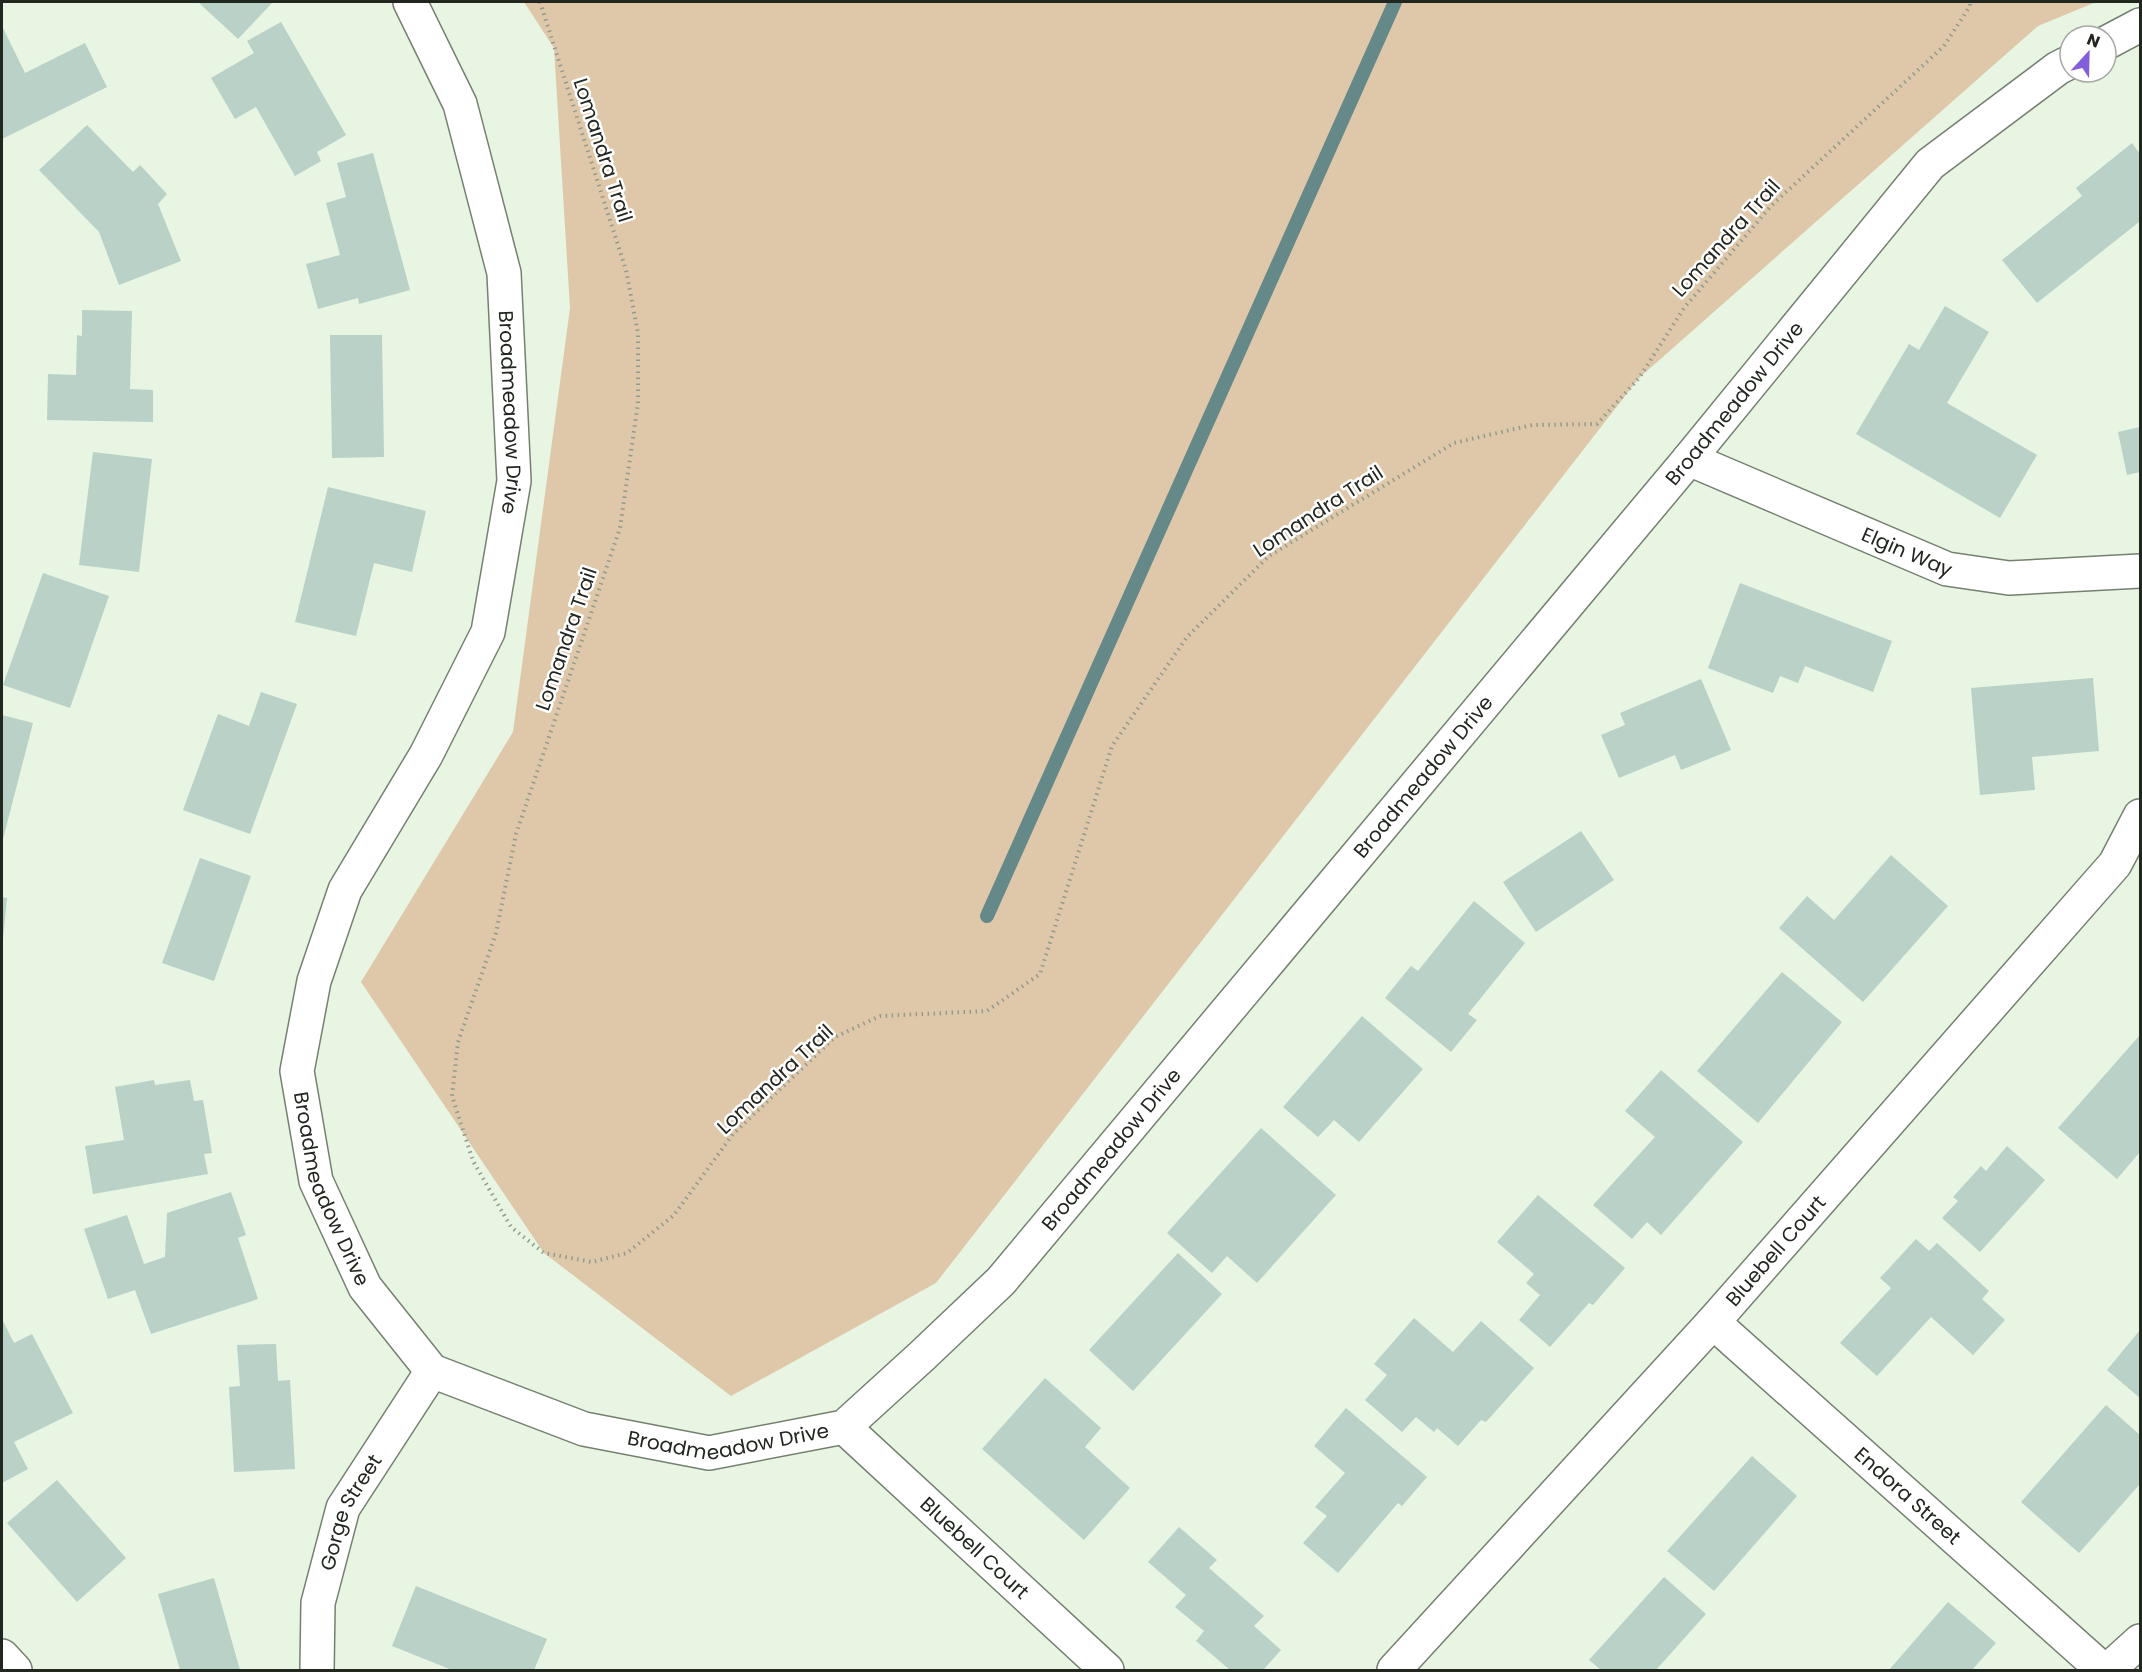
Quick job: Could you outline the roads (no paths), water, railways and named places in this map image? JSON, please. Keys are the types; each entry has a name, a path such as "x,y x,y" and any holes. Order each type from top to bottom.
{"street":[{"name":"Broadmeadow Drive","path":"410,2 460,104 504,273 514,481 488,632 426,755 345,890 314,981 297,1071 316,1181 365,1287 432,1371 584,1429 709,1453 844,1427 1001,1281 1689,459 1930,164 2058,68"},
{"path":"2118,36 2140,24"},
{"name":"Elgin Way","path":"1689,459 1947,569 2009,578 2140,572"},
{"name":"Bluebell Court","path":"1394,1671 1713,1322 2115,864 2140,816"},
{"name":"Endora Street","path":"1713,1322 2103,1671"},
{"name":"Gorge Street","path":"317,1671 318,1604 343,1508 432,1371"},
{"name":"Bluebell Court","path":"844,1427 1107,1671"},
{"path":"2109,1671 2140,1641"},
{"path":"2,1656 15,1671"}],"waterway":[{"path":"987,916 1395,2"}]}
